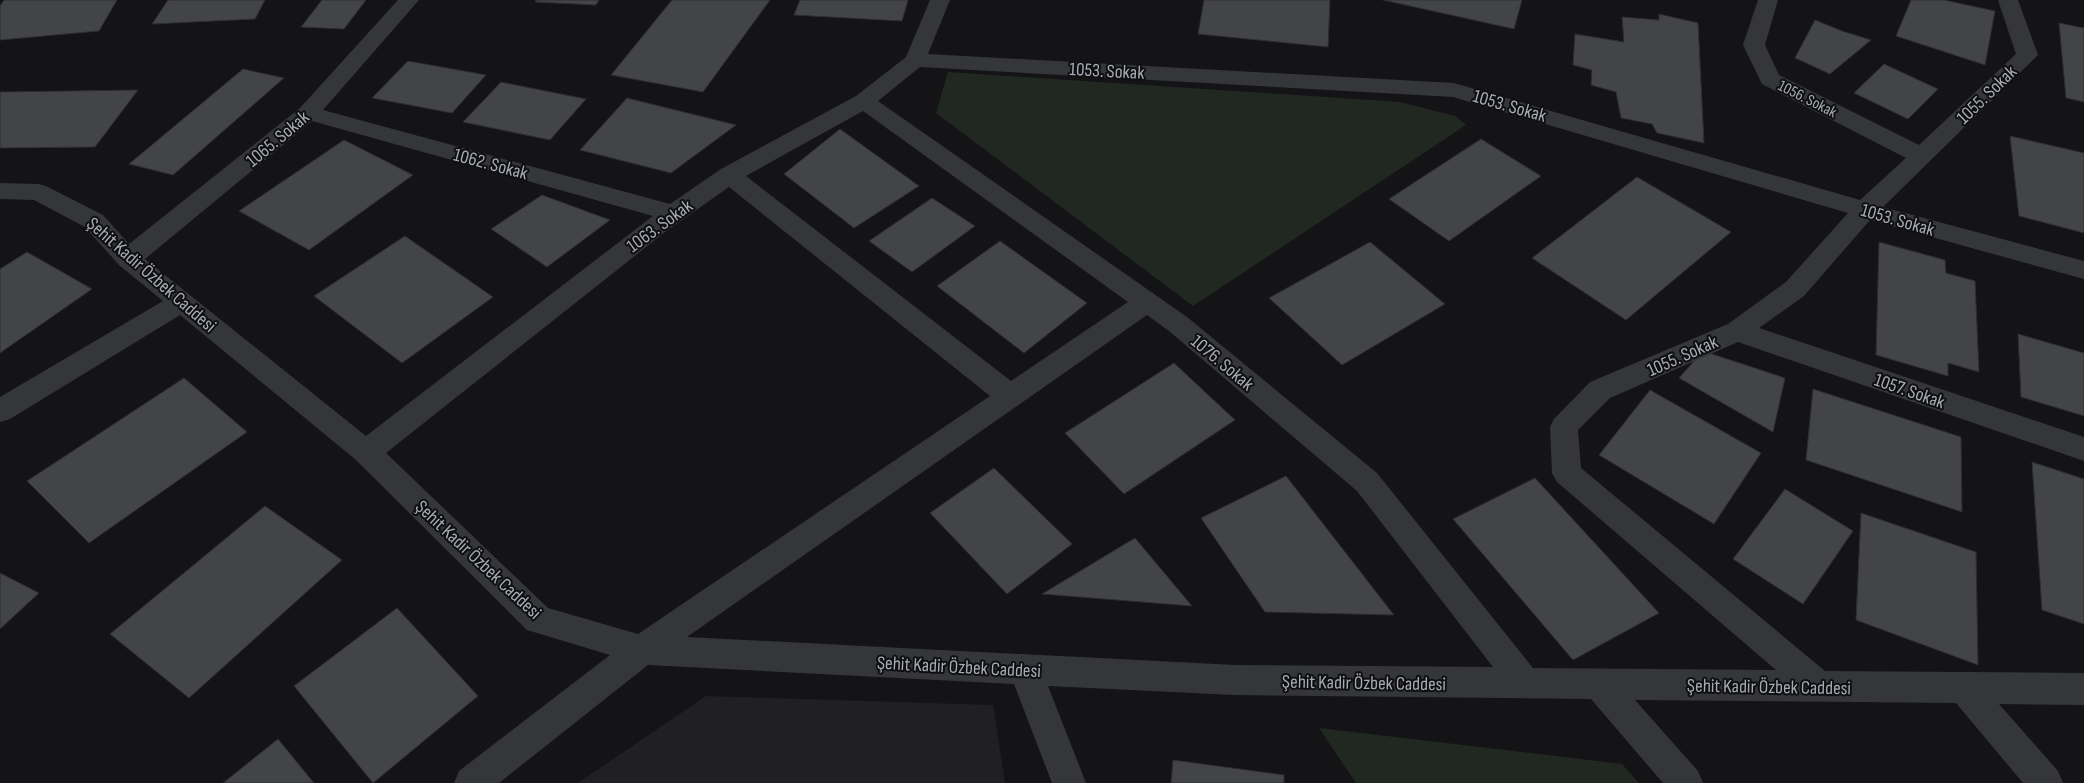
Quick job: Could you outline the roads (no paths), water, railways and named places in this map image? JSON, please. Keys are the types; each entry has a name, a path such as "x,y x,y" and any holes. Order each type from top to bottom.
{"street":[{"name":"1065. Sokak","path":"128,259 308,113 409,0"},
{"name":"1063. Sokak","path":"366,452 674,214 729,175 864,101 915,60 940,0"},
{"name":"1056. Sokak","path":"1768,0 1754,45 1770,79 1921,156"},
{"name":"1055. Sokak","path":"1820,687 1567,473 1564,427 1600,390 1737,331 1795,289 1865,210 2027,55 2008,0"},
{"name":"1053. Sokak","path":"915,60 1454,90 1865,210 2084,270"},
{"name":"1076. Sokak","path":"864,101 1178,324 1368,482 1526,684"},
{"name":"1062. Sokak","path":"308,113 674,214"},
{"path":"729,175 1010,396"},
{"name":"Şehit Kadir Özbek Caddesi","path":"0,191 38,192 94,221 128,259 366,452 538,620 642,650 1235,680 2084,689"},
{"path":"0,411 182,302"},
{"path":"471,783 642,650 1147,302"},
{"name":"1057. Sokak","path":"1737,331 2084,449"},
{"path":"1025,670 1069,783"},
{"path":"1599,684 1686,783"},
{"path":"1964,688 2046,783"}]}
